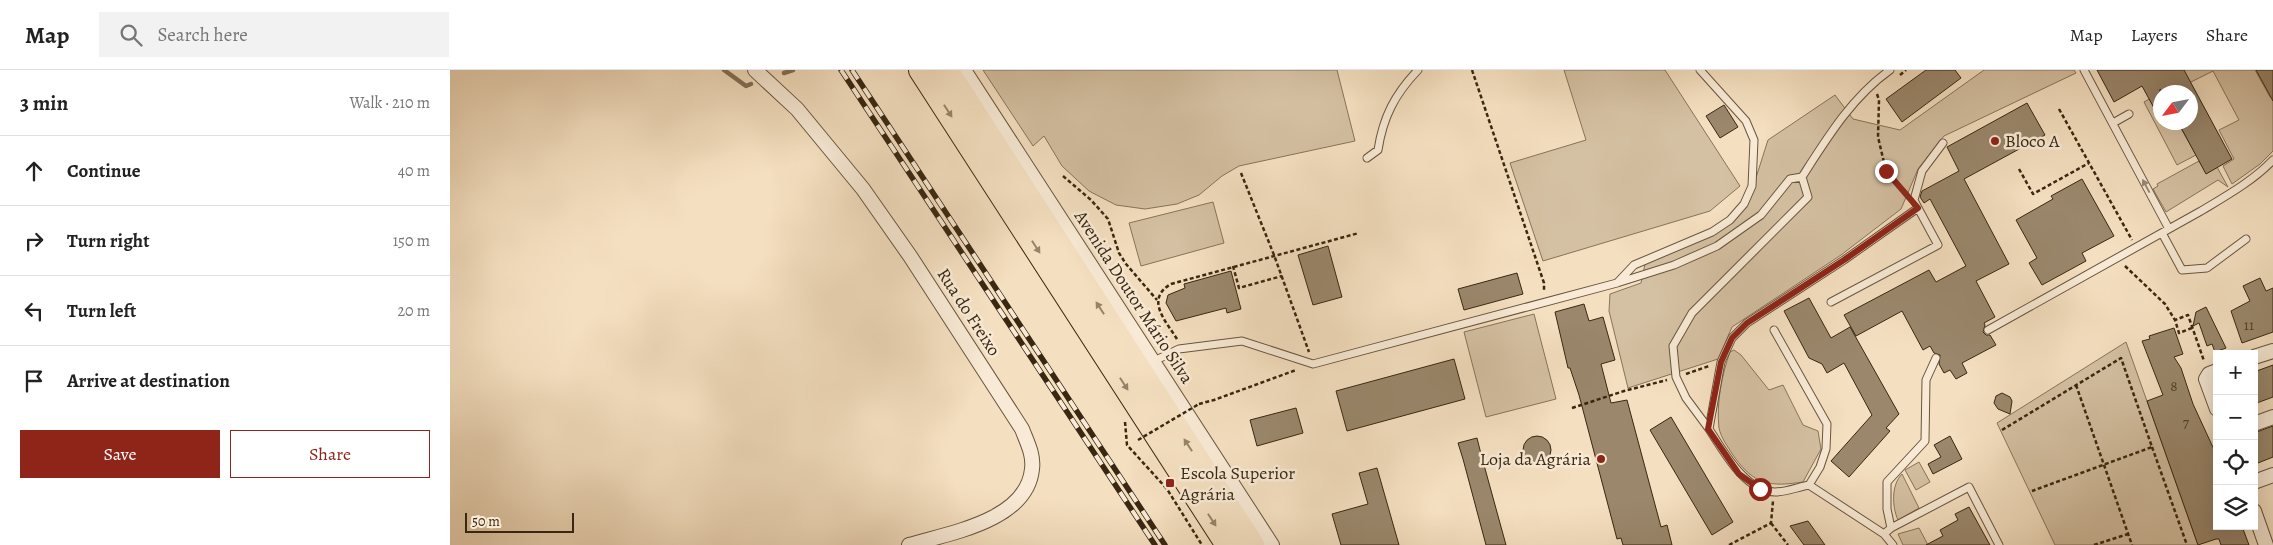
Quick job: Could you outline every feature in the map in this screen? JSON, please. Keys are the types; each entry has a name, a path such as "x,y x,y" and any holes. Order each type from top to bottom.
{"highway":[{"path":"921,70 1228,545"},
{"path":"946,70 1252,545"}],"street":[{"name":"Rua do Freixo","path":"755,70 797,109 863,189 910,256 1022,429 1031,453 1032,470 1026,490 1015,504 1000,515 909,545"},
{"name":"Avenida Doutor Mário Silva","path":"964,70 1272,545"},
{"path":"2258,356 2273,350"},
{"path":"2213,372 2206,379 2213,398"},
{"path":"2258,423 2273,417"},
{"path":"2258,481 2273,475"},
{"path":"2258,523 2266,545"}],"lane":[{"path":"1367,158 1378,150 1381,128 1390,108 1403,86 1418,70"},
{"path":"1617,283 1634,265 1712,232 1730,220 1744,204 1752,186 1754,140 1746,122 1700,70"},
{"path":"1154,361 1183,349 1242,341 1313,364 1544,304 1674,265 1717,246 1761,215 1790,179 1802,177 1832,131 1861,96 1890,70"},
{"path":"2084,70 2169,228"},
{"path":"2113,123 2129,114"},
{"path":"1831,302 1938,245 1914,200 1922,171 1944,143"},
{"path":"1988,330 2115,260 2233,191 2265,169 2273,160"},
{"path":"1802,177 1808,197 1692,313 1673,346 1676,377 1686,398 1739,474 1760,489 1774,492 1810,485 1884,534 1893,545"},
{"path":"1708,429 1721,362 1732,338 1747,323 1844,260 1918,208"},
{"path":"2162,232 2182,270 2207,268 2246,239"},
{"path":"1774,330 1827,424 1826,449 1820,467 1810,485"},
{"path":"1891,528 1887,509 1887,482 1925,441 1926,380 1936,358"},
{"path":"1884,534 1891,528 1968,487 1999,545"}],"path":[{"path":"1472,70 1544,283 1544,304"},
{"path":"1899,76 1906,70"},
{"path":"1884,88 1876,94 1879,100 1878,137 1886,171 1914,200"},
{"path":"2059,109 2136,248"},
{"path":"2019,168 2034,194 2090,163"},
{"path":"1138,440 1199,404 1313,364 1282,276 1241,173"},
{"path":"1063,176 1091,200 1108,219 1119,253 1157,300 1163,318 1183,349"},
{"path":"1157,300 1163,288 1171,284 1359,233"},
{"path":"2115,260 2125,266 2165,304 2175,320 2180,333 2192,328"},
{"path":"1233,266 1239,288 1282,276"},
{"path":"2175,320 2188,315 2192,328 2213,372"},
{"path":"2002,430 2122,358 2187,545"},
{"path":"1682,375 1696,371"},
{"path":"1572,408 1624,391 1670,380"},
{"path":"2076,385 2132,545"},
{"path":"2032,491 2152,447"},
{"path":"1774,492 1771,522 1788,545"},
{"path":"1729,545 1771,522"},
{"path":"2094,545 2128,534"}],"shaded area":[{"path":"983,70 1337,70 1355,141 1239,166 1222,176 1199,195 1177,204 1145,209 1116,205 1089,191 1062,166 1044,136 1033,146"},
{"path":"1564,70 1665,70 1740,186 1710,211 1543,261 1510,163 1586,140"},
{"path":"1984,70 2074,70 2076,73 1944,136 1918,169 1901,209 1841,255 1732,327 1718,359 1628,388 1609,311 1610,294 1641,283 1645,264 1713,234 1732,223 1747,206 1768,140 1835,95 1853,119 1900,130"},
{"path":"2176,70 2255,70 2270,97 2273,96 2273,151 2260,164 2232,184 2223,166 2234,159 2219,130 2239,120 2213,71 2185,85 2180,85"},
{"path":"2153,97 2153,119 2144,102"},
{"path":"2159,130 2182,130 2196,155 2177,165"},
{"path":"2199,161 2206,173 2217,167 2228,187 2218,180 2166,212 2153,189 2158,186 2157,184"},
{"path":"1213,202 1224,243 1141,266 1129,223"},
{"path":"1534,314 1556,399 1486,417 1464,332"},
{"path":"2126,342 2198,545 2055,545 1997,423"},
{"path":"1734,350 1741,355 1769,390 1783,385 1803,425 1818,431 1821,449 1803,482 1776,484 1766,483 1757,479 1742,466 1723,439 1718,419 1719,399 1727,361 1730,352"},
{"path":"1919,462 1930,482 1916,490 1905,470"},
{"path":"1902,474 1919,508 1898,520 1895,509 1894,490"},
{"path":"1919,528 1928,545 1903,545 1898,534"}],"building":[{"path":"1926,70 1955,70 1961,78 1902,122 1886,99"},
{"path":"2097,70 2184,70 2192,85 2153,85 2153,106 2142,86 2114,102"},
{"path":"2256,70 2273,70 2273,101"},
{"path":"2198,96 2232,159 2206,174 2182,130 2198,130"},
{"path":"2027,103 2045,135 1964,179 2009,264 1976,281 1995,317 1984,323 1983,332 1986,335 1990,335 1996,345 1962,363 1967,373 1956,379 1950,370 1944,373 1939,364 1940,355 1934,353 1930,346 1923,350 1902,311 1856,336 1844,315 1929,270 1936,282 1966,266 1930,199 1924,203 1920,197 1922,191 1959,171 1947,147"},
{"path":"1724,105 1738,127 1720,138 1706,116"},
{"path":"2082,179 2114,236 2082,253 2086,261 2042,285 2029,263 2037,258 2016,220 2053,199 2051,196"},
{"path":"1328,246 1342,297 1313,305 1298,255"},
{"path":"1231,271 1241,309 1227,313 1226,308 1176,321 1166,303 1168,295 1185,288 1184,284"},
{"path":"1517,273 1523,294 1464,310 1458,289"},
{"path":"2260,278 2266,291 2273,288 2273,332 2242,343 2231,311 2250,301 2243,286"},
{"path":"1809,298 1831,338 1850,327 1899,414 1886,428 1890,431 1849,477 1831,461 1872,415 1844,363 1827,373 1822,364 1809,358 1784,311"},
{"path":"1584,304 1589,321 1603,317 1615,360 1601,364 1611,403 1627,400 1661,527 1667,525 1672,545 1623,545 1621,538 1617,539 1579,395 1570,368 1568,368 1555,312"},
{"path":"2206,307 2226,348 2214,350 2212,344 2207,346 2199,323 2193,326 2196,312"},
{"path":"2174,328 2183,354 2174,357 2181,368 2193,404 2213,447 2213,530 2243,530 2249,545 2221,545 2219,539 2216,539 2198,545 2147,401 2163,395 2142,341 2150,339 2149,336"},
{"path":"1454,359 1465,399 1347,431 1336,391"},
{"path":"2273,365 2273,397 2258,403 2258,395 2258,371"},
{"path":"2002,393 2010,397 2012,401 2010,414 1998,409 1994,403 1996,396"},
{"path":"1296,408 1303,433 1257,446 1250,420"},
{"path":"1671,417 1733,522 1712,535 1650,430"},
{"path":"2273,426 2273,457 2258,463 2258,440 2258,432"},
{"path":"1537,436 1547,440 1551,450 1547,460 1537,464 1527,460 1523,450 1527,440"},
{"path":"1950,436 1962,459 1933,474 1928,464 1941,457 1934,445"},
{"path":"1477,438 1506,545 1486,545 1458,443"},
{"path":"1377,468 1399,545 1341,545 1332,514 1368,504 1359,473"},
{"path":"1969,507 1990,545 1926,545 1943,536 1940,530 1958,520 1955,514"},
{"path":"1808,521 1825,545 1804,545 1790,526"}],"waterway":[{"path":"724,70 746,86 751,84"},
{"path":"784,73 793,70"}],"railway":[{"path":"841,70 1155,545"},
{"path":"852,70 1165,545"}],"place":[{"name":"Bloco A","path":"1995,141"},
{"name":"Loja da Agrária","path":"1601,459"},
{"name":"Escola Superior Agrária","path":"1170,483"}],"route":[{"path":"1760,489 1739,474 1708,429 1721,362 1732,338 1747,323 1844,260 1918,208 1914,200 1886,171"}]}
